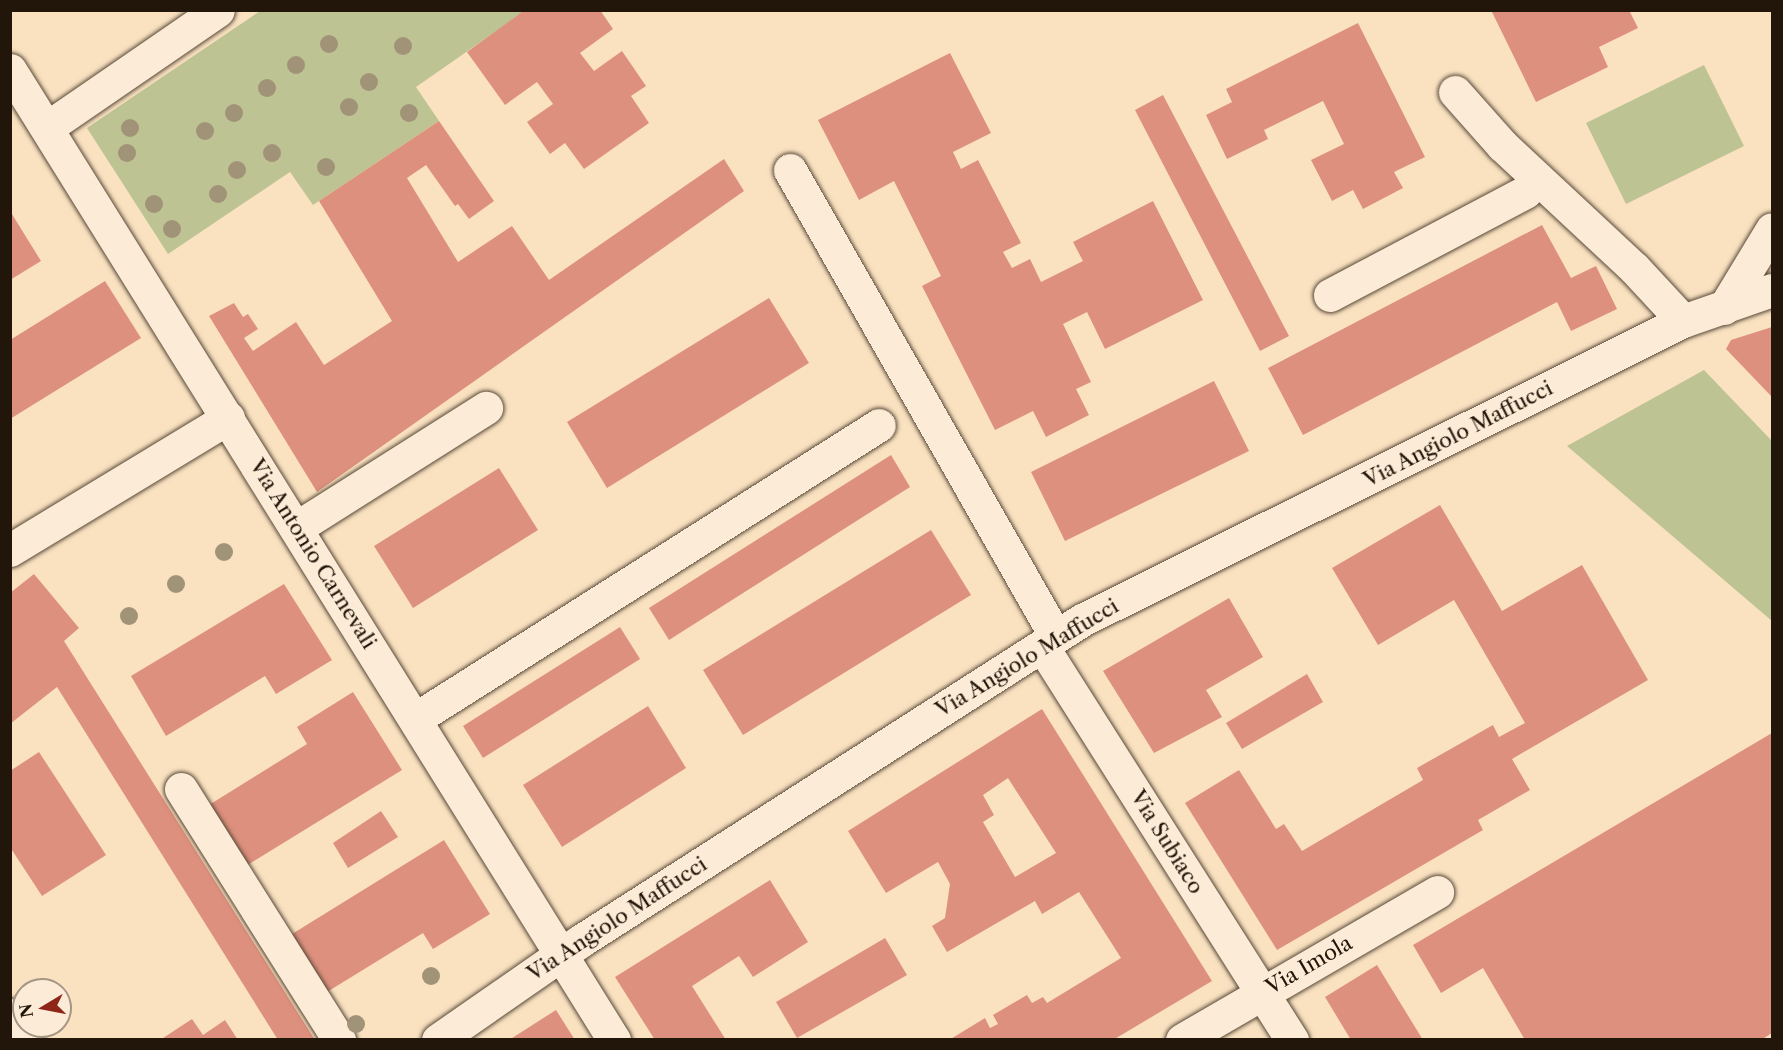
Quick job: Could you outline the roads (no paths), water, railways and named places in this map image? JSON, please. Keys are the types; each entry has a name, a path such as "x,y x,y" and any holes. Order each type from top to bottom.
{"street":[{"path":"48,127 218,10"},
{"name":"Via Antonio Carnevali","path":"10,70 48,127 614,1040"},
{"path":"1455,92 1502,145 1634,268 1683,321"},
{"name":"Via Subiaco","path":"790,170 1049,641 1292,1040"},
{"path":"1330,295 1525,192"},
{"path":"1724,308 1773,229"},
{"name":"Via Angiolo Maffucci","path":"438,1040 561,954 1082,620 1683,321 1773,290"},
{"path":"296,528 486,408"},
{"path":"10,550 228,418"},
{"path":"415,720 879,425"},
{"path":"181,789 339,1040"},
{"name":"Via Imola","path":"1182,1040 1437,892"},
{"path":"10,1015 27,1040"}]}
